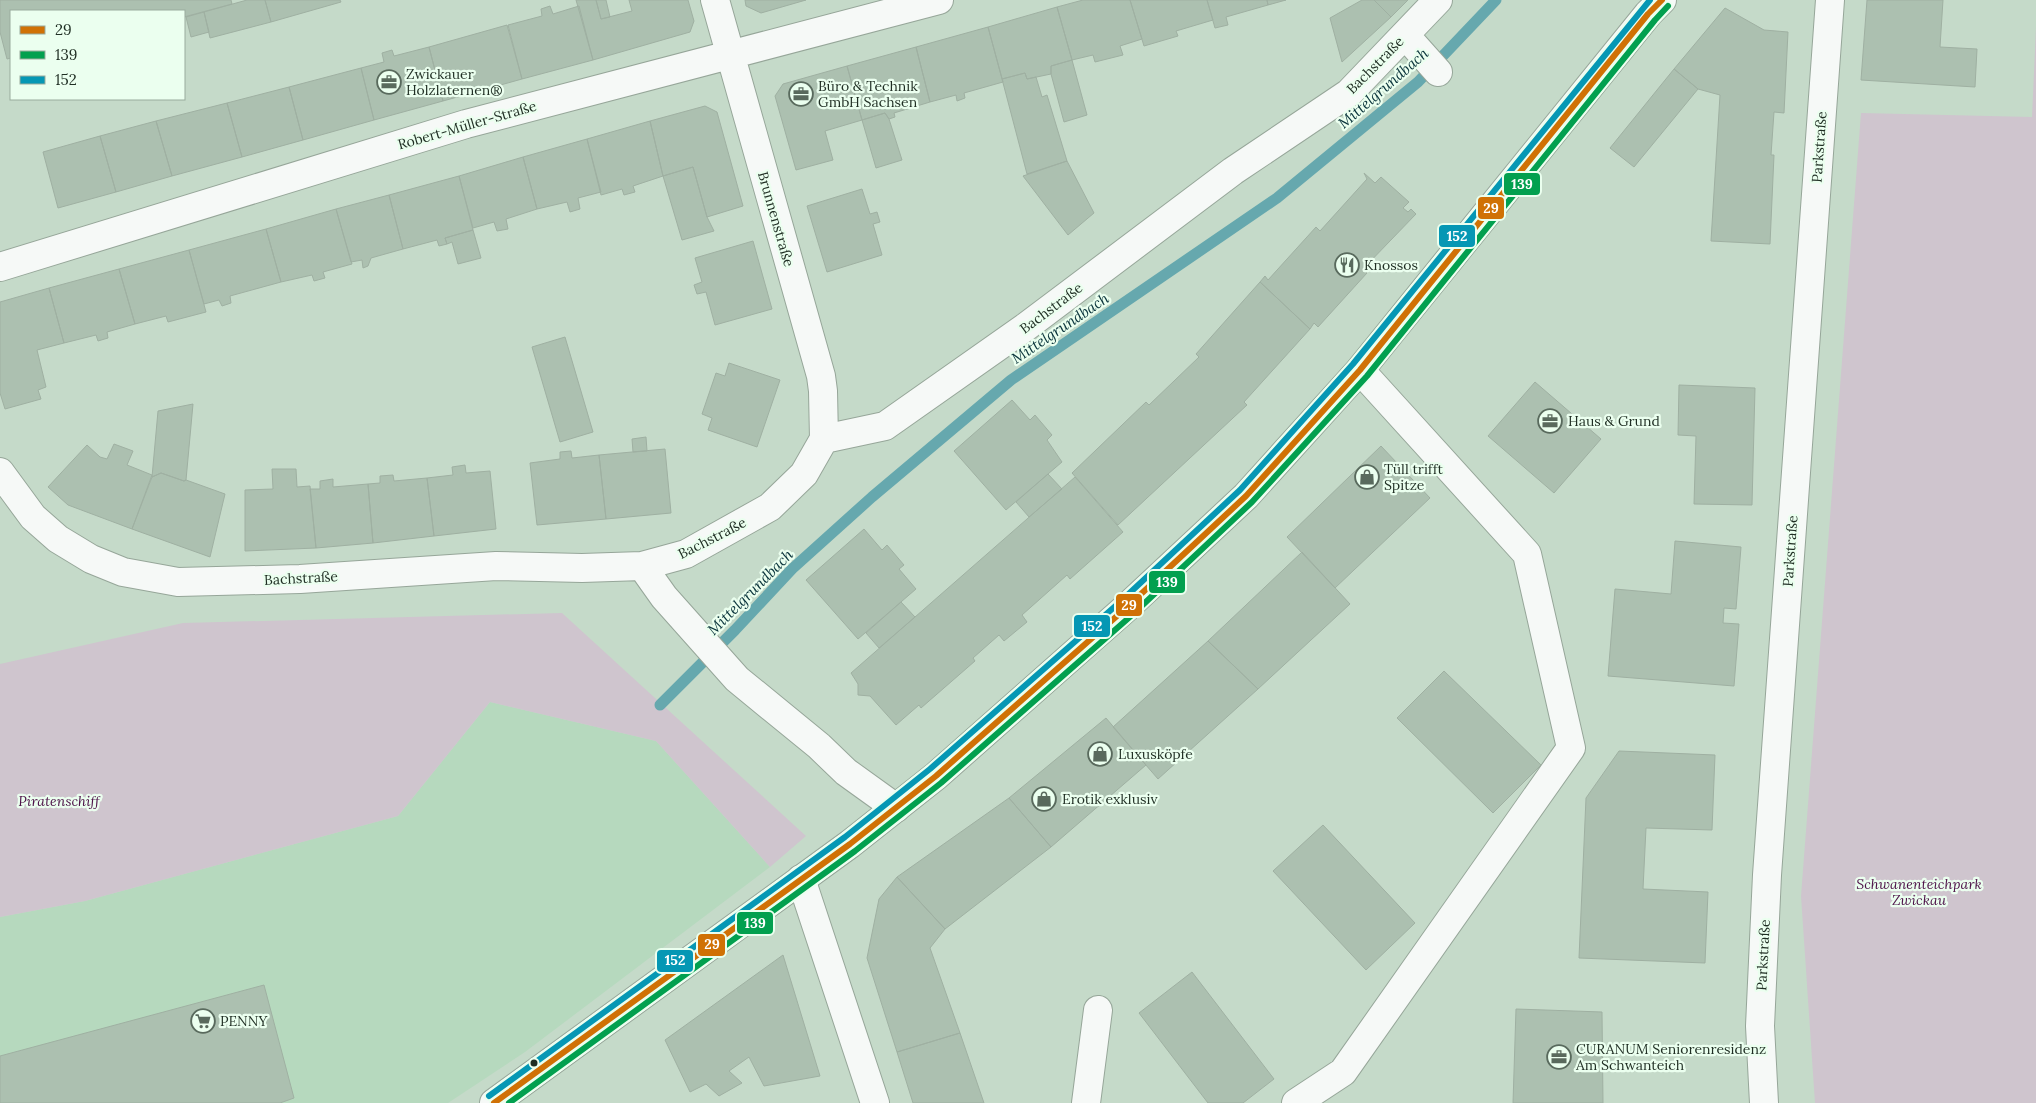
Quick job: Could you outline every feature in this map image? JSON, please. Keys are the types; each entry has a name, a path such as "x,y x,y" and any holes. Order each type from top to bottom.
{"street":[{"name":"Brunnenstraße","path":"715,0 821,376 824,439"},
{"name":"Robert-Müller-Straße","path":"0,267 466,124 939,0"},
{"name":"Bachstraße","path":"0,472 33,517 58,539 91,559 123,572 178,582 300,579 496,566 582,568 642,566 686,554 770,507 804,474 824,439 886,426 1027,326 1233,172 1349,93 1422,54 1438,0"},
{"path":"494,1103 801,879 936,776 1126,608 1246,496 1360,370 1636,28 1662,0"},
{"name":"Parkstraße","path":"1764,1103 1760,1026 1767,875 1830,0"},
{"path":"1296,1103 1344,1072 1572,748 1527,554 1360,370"},
{"path":"642,566 664,597 737,679 819,746 846,772 896,808"},
{"path":"801,879 875,1103"},
{"path":"1086,1103 1098,1010"}],"shaded area":[{"path":"490,702 656,741 770,867 525,1052 448,1103 0,1103 0,917 85,901 398,816"}],"green space":[{"name":"Schwanenteichpark Zwickau","path":"2036,27 2036,1103 1815,1103 1801,896 1861,113 2032,117"},
{"name":"Piratenschiff","path":"562,613 806,836 770,867 656,741 490,702 398,816 85,901 0,917 0,664 183,623"}],"building":[{"path":"0,0 231,0 232,4 185,17 185,10 10,10 10,58 7,59 0,32"},
{"path":"247,0 265,0 271,22 210,38 204,12"},
{"path":"265,0 340,0 341,2 271,22"},
{"path":"576,0 596,0 601,19 632,11 629,0 688,0 694,21 690,32 593,60"},
{"path":"596,0 606,0 610,17 601,19"},
{"path":"745,0 806,0 761,13 746,6"},
{"path":"1083,0 1130,0 1142,39 1120,46 1123,55 1095,62 1093,55 1072,60 1057,7"},
{"path":"1130,0 1207,0 1213,20 1176,31 1178,36 1144,46"},
{"path":"1207,0 1267,0 1268,5 1226,17 1228,25 1215,28"},
{"path":"1267,0 1286,0 1268,5"},
{"path":"1362,0 1374,0 1391,17 1342,62 1330,18"},
{"path":"1374,0 1408,0 1391,17"},
{"path":"1867,0 1943,0 1940,47 1977,49 1975,87 1861,80"},
{"path":"550,6 553,14 579,6 593,60 522,79 508,25 542,16 541,9"},
{"path":"1057,7 1072,60 1051,66 1051,74 1027,79 1025,73 1002,79 988,27"},
{"path":"1725,8 1764,30 1788,32 1784,113 1774,112 1771,155 1774,155 1770,244 1711,241 1720,95 1698,89 1674,69"},
{"path":"204,12 209,32 191,37 186,17"},
{"path":"507,25 522,79 443,101 429,47"},
{"path":"988,27 1003,82 964,93 965,98 957,101 956,95 930,102 916,47"},
{"path":"429,47 443,101 374,120 361,68 384,62 382,53 392,50 394,56"},
{"path":"916,47 930,102 894,113 895,117 889,119 885,113 862,120 847,66"},
{"path":"1072,60 1087,115 1064,122 1051,74 1051,66"},
{"path":"847,66 862,120 825,131 833,160 796,170 775,96 783,84"},
{"path":"361,68 374,120 303,140 289,87"},
{"path":"1674,69 1698,89 1634,167 1610,148"},
{"path":"1025,73 1027,79 1036,77 1042,97 1047,95 1067,161 1027,174 1002,79"},
{"path":"289,87 303,140 242,157 227,103"},
{"path":"227,103 242,157 172,176 156,121"},
{"path":"705,106 717,112 743,206 707,217 693,167 663,176 650,121"},
{"path":"885,113 889,119 902,160 876,168 862,120"},
{"path":"156,121 172,176 116,192 100,136"},
{"path":"650,121 663,176 633,186 635,192 624,195 622,189 601,195 587,139"},
{"path":"100,136 116,192 58,208 43,152"},
{"path":"587,139 601,192 578,198 580,209 570,212 567,202 537,209 523,157"},
{"path":"523,157 537,209 506,219 508,229 497,231 494,222 473,228 459,176"},
{"path":"1067,161 1094,213 1068,235 1023,176"},
{"path":"693,167 707,217 714,231 682,240 663,176"},
{"path":"1364,173 1375,183 1381,177 1409,202 1403,208 1408,212 1411,209 1416,214 1363,269 1367,273 1318,327 1314,323 1310,329 1260,282 1265,276 1268,280 1316,227 1320,231 1367,179"},
{"path":"459,176 473,230 445,238 447,244 439,246 437,240 403,249 389,195"},
{"path":"862,189 870,214 877,212 880,222 873,224 882,255 827,272 807,206"},
{"path":"389,195 403,249 371,258 368,266 363,268 362,260 351,262 336,209"},
{"path":"336,209 352,264 323,272 325,278 314,281 312,275 281,282 266,229"},
{"path":"266,229 281,282 230,296 231,303 222,306 219,300 204,304 189,250"},
{"path":"473,230 481,258 458,264 452,242 447,244 445,238"},
{"path":"753,241 772,309 715,325 706,292 697,294 694,285 702,282 695,258"},
{"path":"189,250 206,312 168,322 166,316 135,324 119,269"},
{"path":"119,269 135,324 107,332 108,338 98,341 96,335 64,343 49,288"},
{"path":"1260,282 1310,329 1244,402 1247,405 1118,525 1072,473 1146,402 1149,405 1199,357 1196,354"},
{"path":"49,288 64,343 37,350 46,387 38,390 41,399 5,409 0,393 0,302"},
{"path":"565,337 593,432 560,442 532,347"},
{"path":"729,363 780,380 757,447 708,430 712,418 702,414 716,373 725,376"},
{"path":"1535,382 1601,439 1554,493 1488,436"},
{"path":"1679,385 1755,388 1752,505 1694,504 1696,436 1678,435"},
{"path":"1012,400 1030,420 1035,415 1052,435 1047,440 1062,462 1006,510 954,451"},
{"path":"193,404 186,480 184,481 161,473 152,477 158,411"},
{"path":"646,437 647,451 633,452 632,439"},
{"path":"114,444 133,451 127,465 152,475 132,529 68,505 48,487 87,445 100,457 107,459"},
{"path":"1381,446 1430,498 1335,588 1287,537"},
{"path":"665,449 671,513 606,519 599,455"},
{"path":"571,451 572,458 599,455 606,519 537,525 530,463 560,459 560,452"},
{"path":"465,465 466,473 490,471 496,529 434,536 427,478 453,475 452,467"},
{"path":"272,469 296,469 297,487 310,486 316,548 245,551 245,490 273,489"},
{"path":"161,473 225,494 210,557 132,529 152,477"},
{"path":"1048,474 1062,489 1029,517 1016,502"},
{"path":"393,475 394,481 427,478 434,536 373,543 368,484 380,483 380,476"},
{"path":"1075,477 1123,532 1070,579 1067,575 1022,615 1027,622 1004,641 999,635 973,658 975,661 921,708 919,705 896,725 870,696 858,695 858,684 851,673"},
{"path":"333,479 333,487 368,484 373,543 316,548 310,489 320,489 320,481"},
{"path":"864,529 882,550 887,545 904,565 899,569 916,589 858,639 806,580"},
{"path":"1675,541 1741,547 1736,609 1724,608 1723,623 1739,624 1734,686 1608,676 1615,589 1671,594"},
{"path":"1302,552 1350,604 1258,689 1208,641"},
{"path":"901,602 915,617 879,648 866,633"},
{"path":"1208,641 1258,689 1158,779 1113,727"},
{"path":"1444,671 1541,765 1493,813 1397,718"},
{"path":"1106,718 1146,765 1051,847 1009,798"},
{"path":"1619,751 1715,755 1712,830 1646,828 1643,889 1708,892 1705,963 1579,958 1586,798"},
{"path":"1009,798 1051,847 945,929 897,877"},
{"path":"1323,825 1415,923 1366,970 1273,871"},
{"path":"897,877 945,929 930,948 960,1033 897,1052 867,958 879,899"},
{"path":"783,955 820,1076 764,1086 749,1057 729,1071 742,1083 719,1096 706,1084 690,1092 665,1040"},
{"path":"1192,972 1274,1079 1243,1103 1208,1103 1139,1013"},
{"name":"PENNY","path":"264,985 294,1098 280,1103 0,1103 0,1056"},
{"name":"CURANUM Seniorenresidenz Am Schwanteich","path":"1516,1009 1602,1012 1603,1103 1513,1103"},
{"path":"960,1033 984,1103 913,1103 897,1052"}],"waterway":[{"name":"Mittelgrundbach","path":"660,705 735,630 792,569 872,497 1011,380 1277,198 1418,82 1496,0"}],"transit line":[{"name":"152","path":"489,1096 845,837 930,769 1120,602 1240,490 1353,364 1650,0"},
{"name":"29","path":"494,1103 850,844 936,776 1126,608 1246,496 1360,370 1648,14 1662,0"},
{"name":"139","path":"509,1103 855,851 941,783 1132,615 1252,502 1367,376 1668,6"}],"place":[{"name":"Zwickauer Holzlaternen®","path":"389,82"},
{"name":"Büro & Technik GmbH Sachsen","path":"801,94"},
{"name":"Knossos","path":"1347,265"},
{"name":"Haus & Grund","path":"1550,421"},
{"name":"Tüll trifft Spitze","path":"1367,477"},
{"name":"Luxusköpfe","path":"1100,754"},
{"name":"Erotik exklusiv","path":"1044,799"},
{"name":"PENNY","path":"203,1021"},
{"name":"CURANUM Seniorenresidenz Am Schwanteich","path":"1559,1057"}]}
